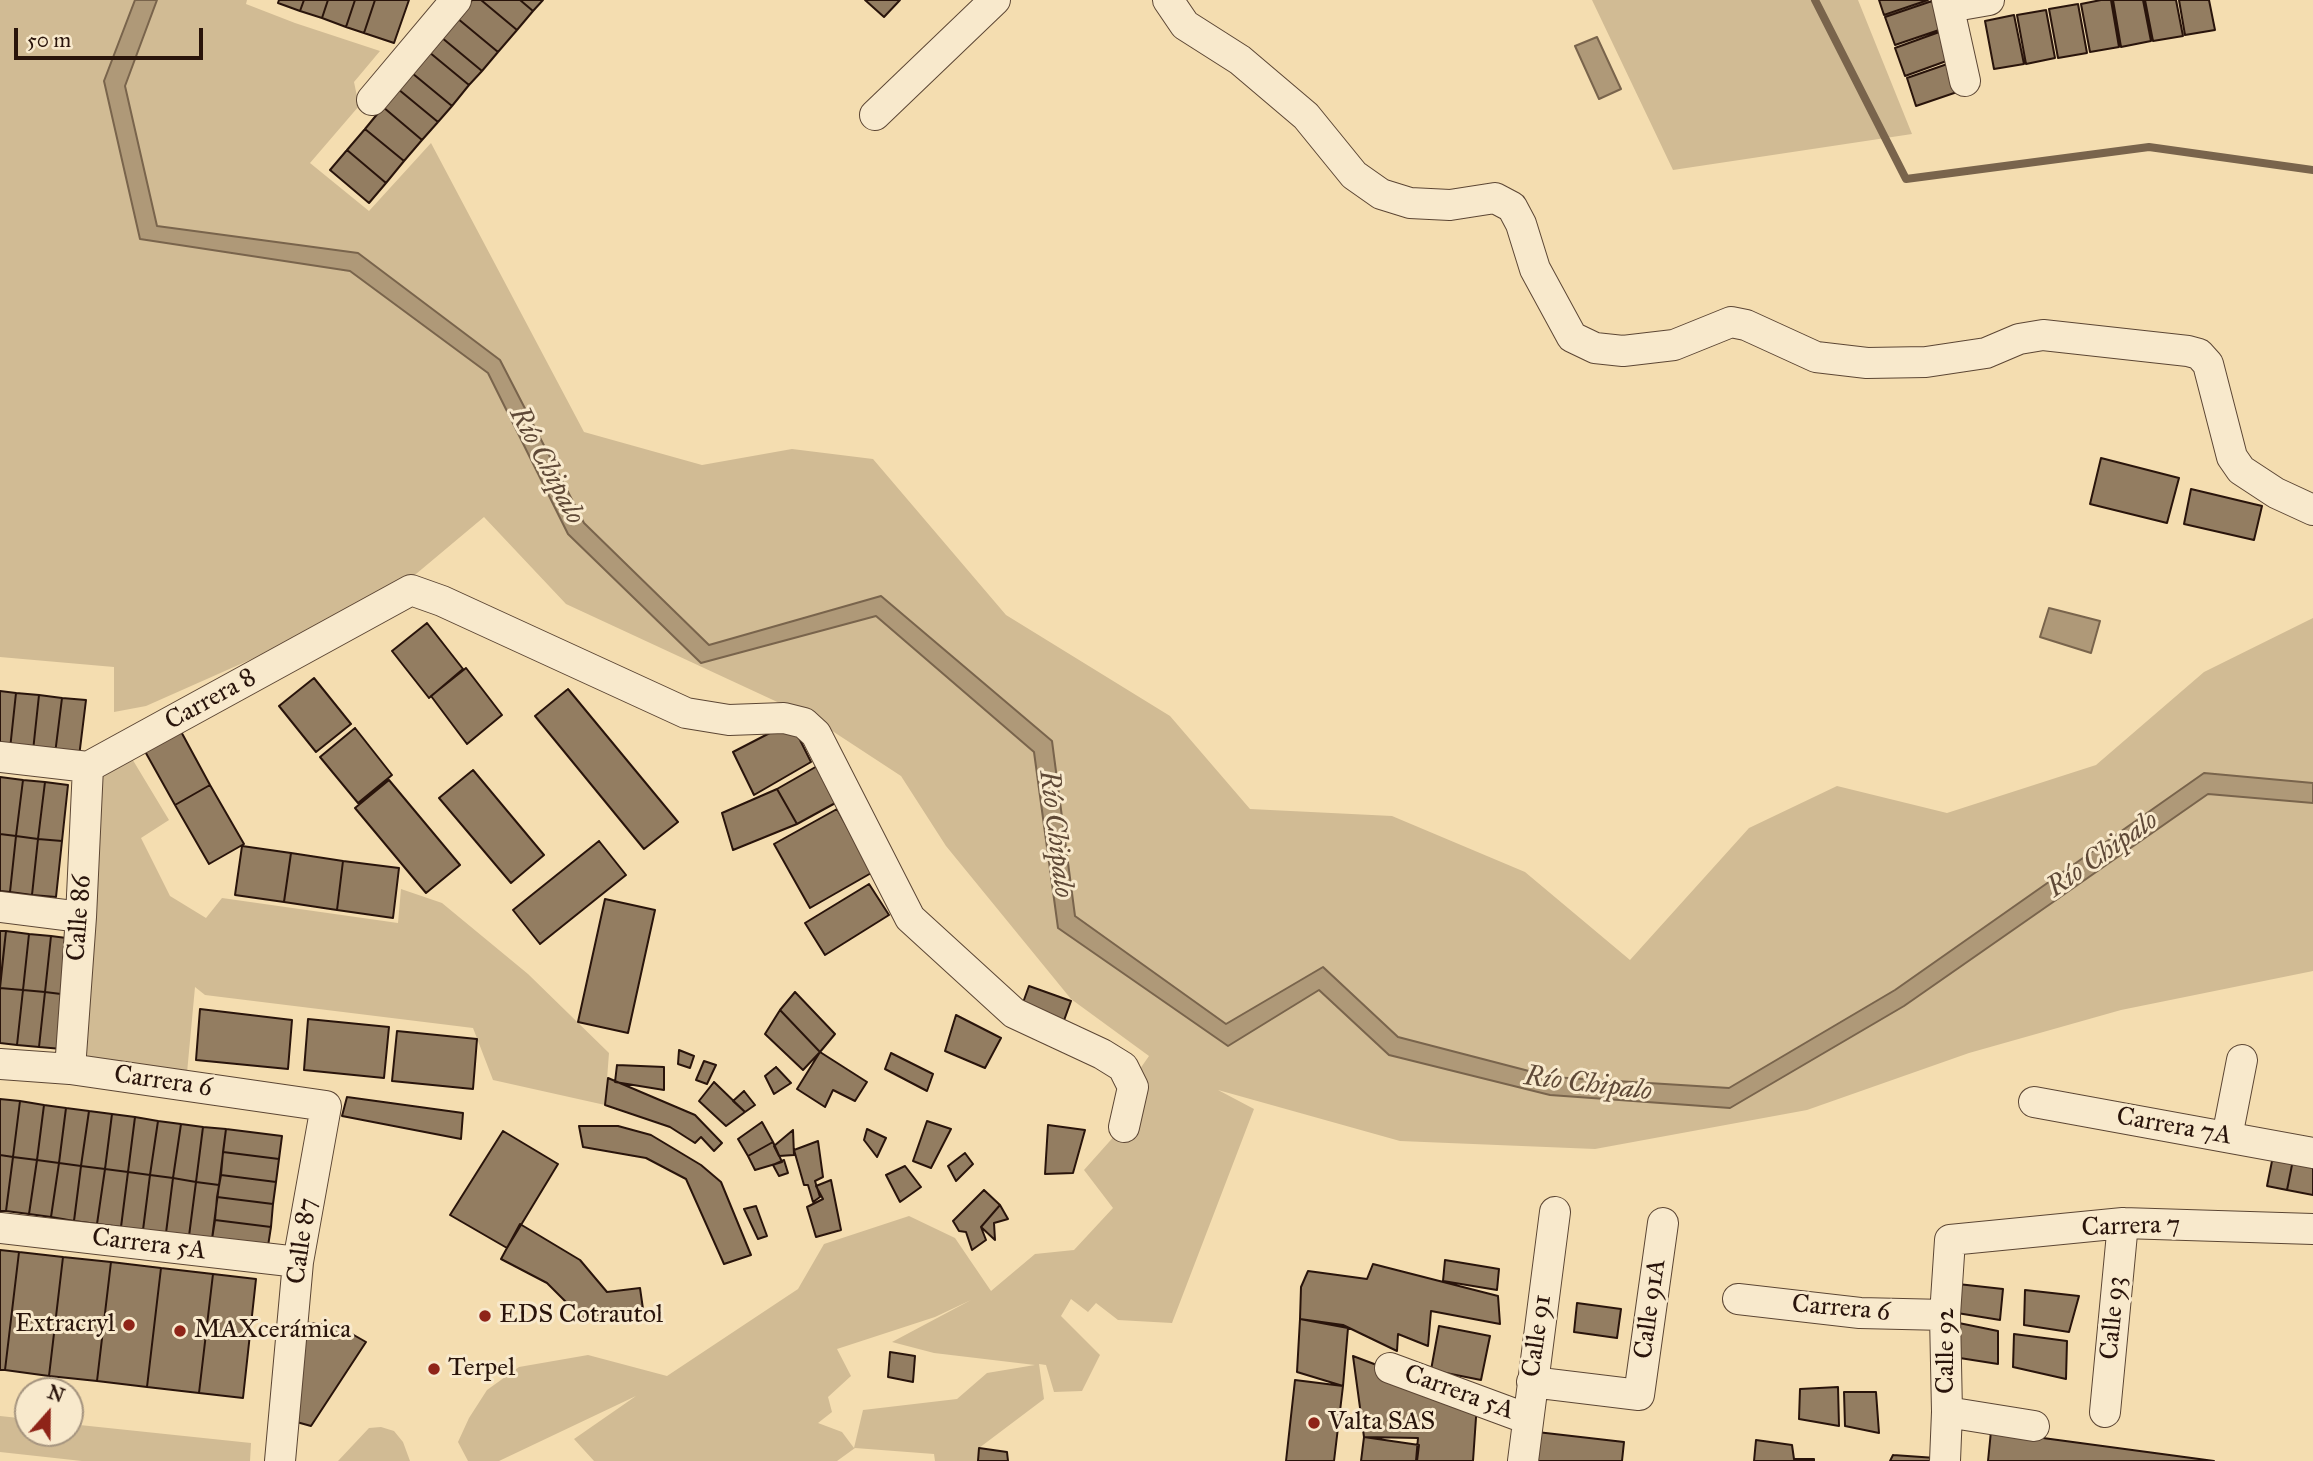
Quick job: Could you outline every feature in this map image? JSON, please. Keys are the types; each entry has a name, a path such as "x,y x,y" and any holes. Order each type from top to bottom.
{"street":[{"path":"372,100 456,0"},
{"path":"875,115 995,0"},
{"path":"1168,0 1185,24 1240,60 1306,116 1354,175 1381,194 1410,203 1450,205 1495,198 1512,207 1521,224 1535,269 1572,337 1595,348 1623,351 1674,345 1731,321 1746,325 1816,357 1867,363 1926,362 1986,353 2019,339 2043,335 2188,351 2199,354 2208,363 2232,457 2241,470 2276,493 2313,510"},
{"path":"1965,81 1948,3 1989,0"},
{"name":"Carrera 8","path":"88,768 411,590 442,601 686,713 729,720 784,718 804,723 816,734 910,918 1014,1013 1124,1067 1133,1087 1124,1127"},
{"path":"0,757 88,768"},
{"name":"Calle 86","path":"70,1069 88,768"},
{"path":"0,907 81,917"},
{"path":"2227,1137 2242,1060"},
{"name":"Carrera 6","path":"0,1064 70,1069 326,1106"},
{"name":"Carrera 7A","path":"2034,1102 2313,1153"},
{"name":"Calle 87","path":"280,1461 298,1262 326,1106"},
{"name":"Calle 91","path":"1522,1461 1555,1212"},
{"name":"Calle 91A","path":"1639,1395 1663,1223"},
{"name":"Carrera 7","path":"1950,1240 2123,1223 2313,1229"},
{"name":"Calle 93","path":"2105,1412 2123,1223"},
{"name":"Carrera 5A","path":"0,1228 298,1262"},
{"name":"Calle 92","path":"1945,1461 1945,1315 1950,1240"},
{"name":"Carrera 6","path":"1738,1299 1860,1313 1945,1315"},
{"name":"Carrera 5A","path":"1390,1368 1528,1419"},
{"name":"Carrera 5A","path":"1532,1382 1639,1395"},
{"path":"1947,1412 2034,1426"}],"shaded area":[{"path":"0,0 247,0 246,4 295,23 380,51 354,82 359,106 310,163 369,211 431,143 584,432 702,465 792,449 873,459 1006,615 1170,716 1250,809 1392,816 1525,872 1630,960 1749,828 1837,786 1947,813 2096,765 2204,672 2313,618 2313,971 2121,1010 1969,1053 1807,1110 1595,1149 1400,1141 1218,1090 1254,1109 1172,1323 1118,1320 1096,1303 1088,1312 1071,1299 1061,1316 1100,1355 1082,1391 1054,1392 1046,1365 1039,1364 1044,1399 979,1448 980,1461 935,1461 934,1454 855,1448 837,1461 594,1461 574,1439 636,1396 499,1461 468,1461 458,1442 469,1418 487,1390 519,1367 588,1355 667,1376 798,1289 824,1244 909,1216 955,1238 991,1291 1035,1254 1074,1250 1113,1208 1084,1170 1117,1133 1128,1086 1149,1056 1071,999 946,846 901,776 814,719 566,604 484,517 385,600 146,706 114,712 114,667 0,657","holes":["971,1300 892,1342 934,1353 1035,1365 987,1373 957,1399 863,1410 854,1448 842,1432 818,1423 832,1412 828,1397 851,1376 837,1349 935,1317"]},
{"path":"1592,0 1858,0 1912,134 1673,170"},
{"path":"128,752 169,820 141,838 170,896 206,918 222,898 398,923 401,889 442,903 528,974 609,1053 605,1105 493,1080 473,1028 205,995 195,987 187,1073 79,1055 97,768"},
{"path":"0,1416 14,1418 14,1447 84,1447 84,1425 251,1443 250,1461 82,1461 0,1452"},
{"path":"381,1427 394,1431 403,1442 410,1461 338,1461 369,1428"}],"water":[{"name":"Río Chipalo","path":"135,0 157,0 125,86 157,226 358,253 500,360 584,523 709,645 881,596 1052,741 1075,916 1226,1024 1323,967 1398,1037 1552,1077 1729,1088 1895,990 2204,773 2313,783 2313,803 2208,794 1904,1006 1730,1108 1550,1095 1389,1055 1319,990 1228,1046 1058,928 1034,752 876,616 701,663 568,534 488,373 350,271 140,239 104,81"},
{"path":"1597,37 1621,89 1599,99 1575,46"},
{"path":"2049,608 2100,621 2091,653 2040,637"}],"building":[{"path":"279,0 304,0 300,11 278,3"},
{"path":"304,0 328,0 322,18 300,11"},
{"path":"328,0 355,0 346,27 322,18"},
{"path":"355,0 375,0 364,33 346,27"},
{"path":"375,0 409,0 394,43 364,33"},
{"path":"472,0 481,0 517,30 498,52 457,18"},
{"path":"481,0 520,0 533,11 517,30"},
{"path":"520,0 543,0 533,11"},
{"path":"865,0 900,0 884,17"},
{"path":"1879,0 1928,0 1884,15"},
{"path":"2111,0 2119,47 2090,52 2081,4"},
{"path":"2113,0 2143,0 2151,41 2121,47"},
{"path":"2145,0 2176,0 2183,36 2153,41"},
{"path":"2179,0 2209,0 2215,30 2185,35"},
{"path":"1932,1 1942,29 1895,45 1885,17"},
{"path":"2078,4 2087,53 2058,58 2049,9"},
{"path":"2046,10 2055,58 2026,64 2017,15"},
{"path":"2014,15 2024,64 1994,69 1985,21"},
{"path":"457,18 498,52 482,71 441,37"},
{"path":"1942,31 1952,59 1905,76 1895,48"},
{"path":"441,37 482,71 469,85 429,52"},
{"path":"429,52 469,85 452,106 412,73"},
{"path":"1953,62 1963,90 1916,106 1907,78"},
{"path":"412,73 452,106 438,122 398,89"},
{"path":"398,89 438,122 422,140 383,107"},
{"path":"383,107 422,140 404,161 365,129"},
{"path":"365,129 404,161 386,183 347,150"},
{"path":"347,150 386,183 369,203 330,170"},
{"path":"2101,458 2179,478 2167,523 2090,504"},
{"path":"2191,489 2262,506 2254,540 2184,524"},
{"path":"427,623 463,669 429,698 392,651"},
{"path":"466,668 502,715 467,744 431,696"},
{"path":"314,678 351,724 316,752 279,706"},
{"path":"568,689 678,822 644,849 535,716"},
{"path":"0,691 16,693 10,749 0,748"},
{"path":"16,693 39,695 33,751 10,749"},
{"path":"39,695 62,698 55,754 33,751"},
{"path":"62,698 86,700 79,757 55,754"},
{"path":"791,722 811,762 754,795 733,752"},
{"path":"178,726 210,785 175,805 142,746"},
{"path":"355,728 392,775 358,803 320,757"},
{"path":"819,765 839,801 797,824 777,789"},
{"path":"473,770 544,855 511,883 439,798"},
{"path":"0,777 23,780 16,836 0,834"},
{"path":"23,780 45,782 38,839 16,836"},
{"path":"389,780 460,865 426,893 355,808"},
{"path":"45,782 68,785 62,841 38,839"},
{"path":"210,785 244,844 209,864 175,805"},
{"path":"777,789 797,824 733,850 722,813"},
{"path":"837,809 873,872 810,908 774,844"},
{"path":"0,834 16,836 10,892 0,891"},
{"path":"16,836 38,839 32,895 10,892"},
{"path":"38,839 62,841 56,897 32,895"},
{"path":"599,841 626,875 540,944 513,910"},
{"path":"242,846 291,853 284,902 235,895"},
{"path":"291,853 343,861 337,910 284,902"},
{"path":"343,861 399,868 393,918 337,910"},
{"path":"869,884 889,915 825,955 805,923"},
{"path":"605,899 655,910 628,1033 578,1022"},
{"path":"0,931 6,931 0,986"},
{"path":"6,931 29,934 23,990 0,988"},
{"path":"29,934 51,936 45,992 23,990"},
{"path":"51,936 74,939 69,995 45,992"},
{"path":"1029,986 1071,1001 1062,1026 1020,1011"},
{"path":"0,988 23,990 17,1045 0,1043"},
{"path":"23,990 45,992 39,1047 17,1045"},
{"path":"45,992 69,995 62,1049 39,1047"},
{"path":"795,992 835,1034 820,1052 780,1010"},
{"path":"200,1009 292,1020 288,1069 196,1060"},
{"path":"780,1010 820,1052 803,1070 765,1034"},
{"path":"956,1015 1001,1038 985,1068 945,1051"},
{"path":"308,1019 389,1027 384,1078 304,1070"},
{"path":"397,1031 477,1039 473,1089 392,1081"},
{"path":"679,1050 694,1056 690,1068 678,1064"},
{"path":"820,1052 867,1082 855,1101 833,1090 825,1107 797,1089"},
{"path":"891,1053 933,1074 927,1091 885,1069"},
{"path":"704,1061 716,1065 707,1084 696,1080"},
{"path":"617,1065 664,1067 664,1090 615,1082"},
{"path":"776,1067 791,1083 774,1094 765,1076"},
{"path":"608,1078 695,1115 722,1143 714,1151 701,1137 695,1143 670,1127 605,1105"},
{"path":"714,1082 745,1112 726,1126 699,1101"},
{"path":"744,1091 755,1105 745,1112 733,1101"},
{"path":"347,1097 463,1113 461,1139 342,1116"},
{"path":"0,1099 20,1101 13,1157 0,1155"},
{"path":"20,1101 44,1105 37,1160 13,1157"},
{"path":"44,1105 66,1108 59,1163 37,1160"},
{"path":"66,1108 89,1111 81,1166 59,1163"},
{"path":"89,1111 112,1114 105,1169 81,1166"},
{"path":"112,1114 135,1117 128,1172 105,1169"},
{"path":"135,1117 158,1121 150,1175 128,1172"},
{"path":"158,1121 181,1124 173,1178 150,1175"},
{"path":"927,1121 951,1129 931,1168 913,1161"},
{"path":"762,1122 773,1142 748,1156 738,1139"},
{"path":"181,1124 203,1127 196,1182 173,1178"},
{"path":"1048,1125 1085,1130 1073,1173 1045,1174"},
{"path":"579,1126 618,1126 651,1135 701,1165 721,1182 751,1255 724,1264 686,1179 646,1158 583,1147"},
{"path":"203,1127 226,1129 219,1185 196,1182"},
{"path":"226,1129 282,1136 279,1159 223,1152"},
{"path":"867,1129 886,1138 877,1157 864,1140"},
{"path":"793,1130 794,1155 779,1156 774,1146"},
{"path":"503,1131 558,1164 507,1248 450,1215"},
{"path":"818,1141 823,1177 815,1181 820,1197 813,1202 808,1185 804,1185 794,1150"},
{"path":"773,1142 782,1162 755,1170 748,1156"},
{"path":"2274,1151 2294,1155 2287,1190 2267,1186"},
{"path":"223,1152 279,1159 276,1182 221,1175"},
{"path":"965,1153 973,1164 956,1181 948,1166"},
{"path":"0,1155 13,1157 6,1211 0,1211"},
{"path":"2294,1155 2313,1159 2313,1195 2287,1190"},
{"path":"13,1157 37,1160 29,1214 6,1211"},
{"path":"37,1160 59,1163 51,1217 29,1214"},
{"path":"784,1160 788,1173 779,1176 773,1165"},
{"path":"59,1163 81,1166 74,1221 51,1217"},
{"path":"81,1166 105,1169 97,1224 74,1221"},
{"path":"905,1166 921,1187 900,1202 886,1175"},
{"path":"105,1169 128,1172 121,1227 97,1224"},
{"path":"128,1172 150,1175 143,1230 121,1227"},
{"path":"150,1175 173,1178 166,1233 143,1230"},
{"path":"221,1175 276,1182 273,1204 217,1197"},
{"path":"173,1178 196,1182 189,1236 166,1233"},
{"path":"831,1180 841,1230 816,1237 807,1207 823,1199 816,1186"},
{"path":"196,1182 219,1185 212,1239 189,1236"},
{"path":"984,1190 1000,1205 981,1227 986,1240 972,1250 966,1232 959,1231 953,1221"},
{"path":"217,1197 273,1204 271,1227 215,1220"},
{"path":"1000,1205 1008,1219 994,1223 995,1240 981,1227"},
{"path":"756,1206 767,1236 758,1239 744,1209"},
{"path":"215,1220 271,1227 268,1246 212,1239"},
{"path":"520,1224 580,1260 607,1292 640,1288 643,1309 581,1317 547,1283 501,1259"},
{"path":"0,1250 19,1252 5,1370 0,1370"},
{"path":"19,1252 63,1257 49,1376 5,1370"},
{"path":"63,1257 111,1262 97,1381 84,1380 84,1377 49,1376"},
{"path":"1445,1260 1499,1269 1497,1290 1443,1281"},
{"name":"Extracryl","path":"111,1262 161,1268 147,1387 97,1381"},
{"path":"1373,1264 1498,1296 1500,1324 1431,1311 1428,1346 1398,1334 1397,1351 1343,1325 1300,1319 1301,1287 1308,1271 1367,1279"},
{"name":"MAXcerámica","path":"161,1268 213,1274 199,1393 147,1387"},
{"path":"213,1274 256,1279 243,1398 199,1393"},
{"path":"1949,1283 2003,1289 2000,1320 1951,1312"},
{"path":"2025,1290 2079,1296 2069,1332 2024,1325"},
{"path":"1577,1303 1621,1309 1617,1338 1574,1332"},
{"path":"1300,1319 1348,1328 1343,1386 1297,1372"},
{"path":"1949,1321 1998,1331 1998,1364 1947,1356"},
{"path":"301,1322 338,1326 366,1342 311,1426 293,1421"},
{"path":"1439,1326 1490,1336 1481,1380 1431,1370"},
{"path":"2014,1334 2067,1341 2066,1379 2013,1367"},
{"path":"890,1352 915,1356 913,1382 888,1377"},
{"path":"1353,1356 1477,1403 1473,1461 1416,1461 1418,1438 1364,1437"},
{"name":"Valta SAS","path":"1295,1380 1343,1386 1334,1461 1286,1461"},
{"path":"1838,1387 1839,1426 1799,1419 1800,1389"},
{"path":"1844,1392 1876,1392 1879,1433 1845,1426"},
{"path":"1991,1431 2214,1461 1988,1461"},
{"path":"1537,1432 1624,1442 1622,1461 1534,1461"},
{"path":"1364,1437 1419,1445 1417,1461 1361,1461"},
{"path":"1756,1440 1792,1445 1794,1459 1814,1461 1754,1461"},
{"path":"979,1448 1007,1452 1008,1461 978,1461"},
{"path":"1893,1455 1936,1458 1936,1461 1890,1461"}],"waterway":[{"path":"1815,0 1906,179 2149,147 2313,170"}],"place":[{"name":"EDS Cotrautol","path":"485,1316"},
{"name":"Extracryl","path":"129,1325"},
{"name":"MAXcerámica","path":"180,1331"},
{"name":"Terpel","path":"434,1369"},
{"name":"Valta SAS","path":"1314,1423"}]}
